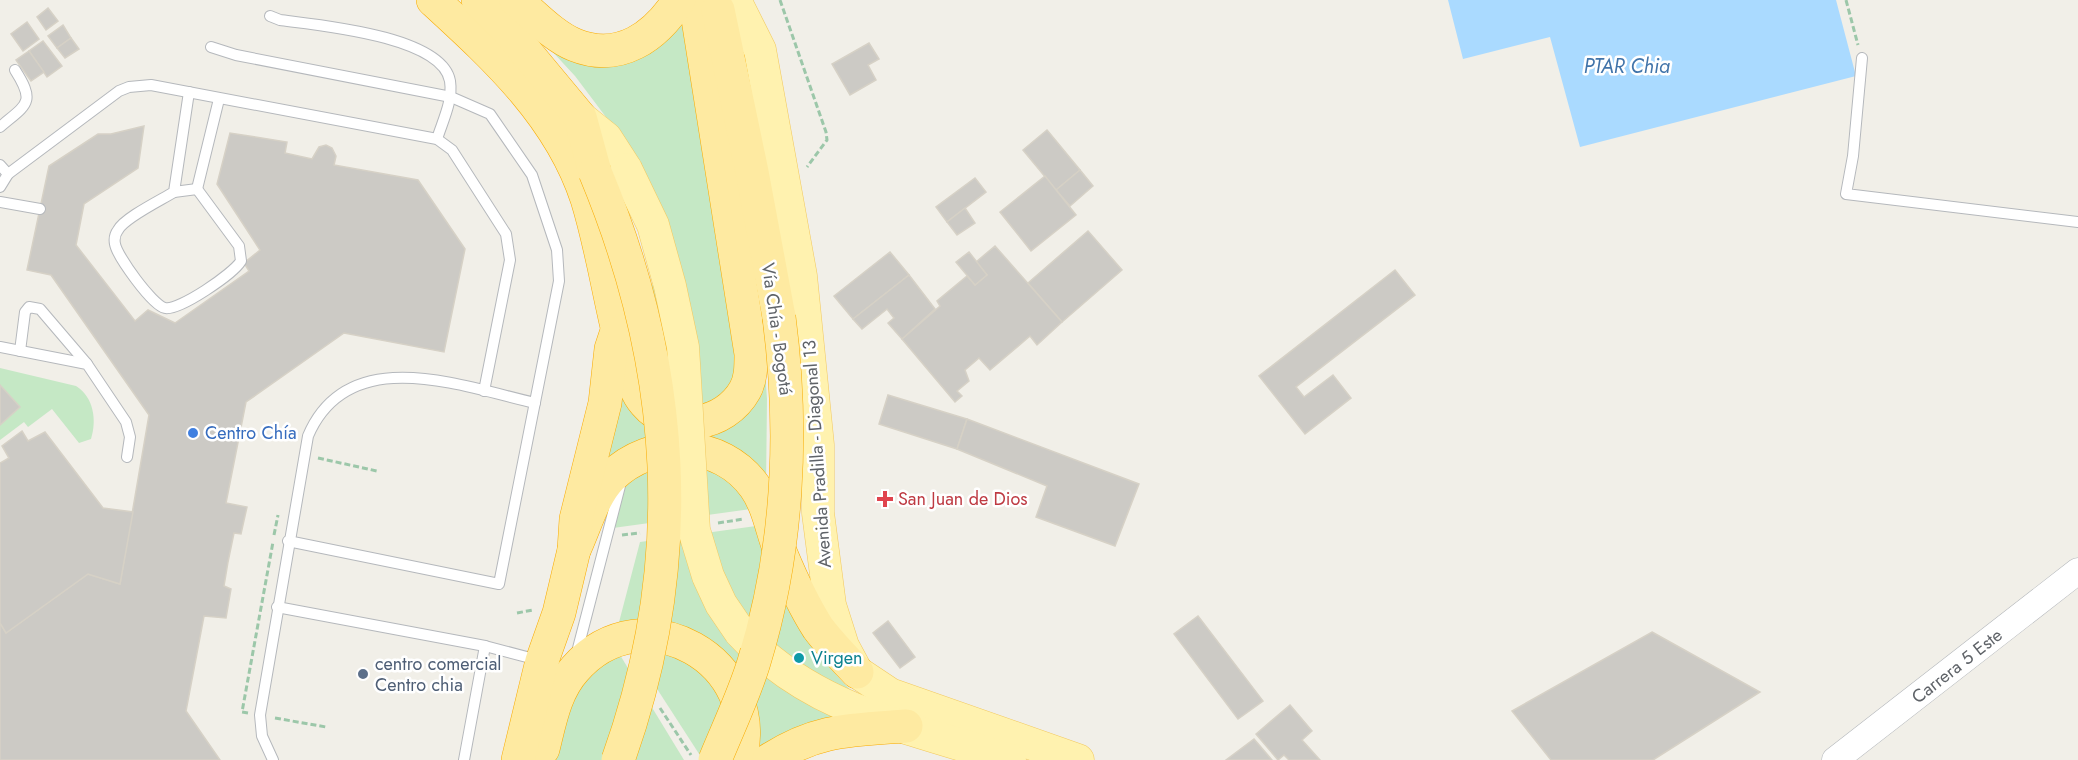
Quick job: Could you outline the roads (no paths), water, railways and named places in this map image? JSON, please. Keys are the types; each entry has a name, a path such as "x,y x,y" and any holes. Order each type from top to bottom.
{"highway":[{"path":"433,0 517,82 560,140 586,197 609,284 617,330 627,352 632,381 646,404 668,418 681,422 709,420 735,404 751,374 750,334 696,0"},
{"path":"478,0 506,28 580,117 611,171 626,250 646,321 658,393 666,477 661,581 642,684 618,760"},
{"path":"516,0 559,36 590,49 627,46 644,39 659,28 679,0"},
{"name":"Vía Chía - Bogotá","path":"715,760 754,663 780,538 788,427 786,373 778,317 752,172 716,0"},
{"path":"518,760 542,661 559,613 574,549 576,519 605,403 611,349 617,330"},
{"path":"574,549 598,496 610,478 626,464 644,455 682,448 718,457 745,475 761,498 780,552 818,628 857,672"},
{"path":"540,760 560,691 575,669 595,651 619,640 642,636 665,637 687,644 716,664 736,692 744,724 744,743 740,760"},
{"path":"769,760 811,737 835,731 906,726"}],"main road":[{"name":"Avenida Pradilla - Diagonal 13","path":"735,0 760,50 801,276 818,445 819,513 830,605 843,646 857,672 890,694 1078,760"},
{"path":"611,171 653,225 670,286 683,347 694,530 708,576 721,604 740,632 771,663 813,691 860,711 1010,760"}],"street":[{"name":"Carrera 5 Este","path":"1835,760 2078,571"}],"lane":[{"path":"270,16 280,20 383,36 412,48 444,66 451,97 437,139"},
{"path":"211,47 236,55 451,97 490,114 506,134 532,175 557,250 559,281 499,584 288,541"},
{"path":"1862,58 1853,156 1846,194 2078,222"},
{"path":"0,127 18,112 28,97 27,89 15,70"},
{"path":"0,187 8,174 129,87 151,85 437,139 452,150 506,234 509,243 510,260 484,391"},
{"path":"174,192 189,92"},
{"path":"197,189 219,99"},
{"path":"0,165 8,174"},
{"path":"197,189 239,246 241,261 233,270 180,307 169,308 158,305 150,298 117,251 115,239 122,225 174,192 197,189"},
{"path":"0,202 40,209"},
{"path":"20,351 26,312 28,307 34,306 40,309 87,364 126,422 129,437 127,457"},
{"path":"0,347 87,364"},
{"path":"273,760 262,736 260,715 288,541 308,436 321,413 338,396 351,388 379,379 408,376 535,403"},
{"path":"560,691 577,653 626,464"},
{"path":"277,607 486,646 542,661"},
{"path":"464,760 486,646"}],"water":[{"name":"PTAR Chia","path":"1448,0 1836,0 1856,76 1580,147 1550,37 1463,59"}],"place":[{"name":"Centro Chía","path":"193,433"},
{"name":"San Juan de Dios","path":"885,499"},
{"name":"Virgen","path":"799,658"},
{"name":"centro comercial Centro chia","path":"363,674"}]}
